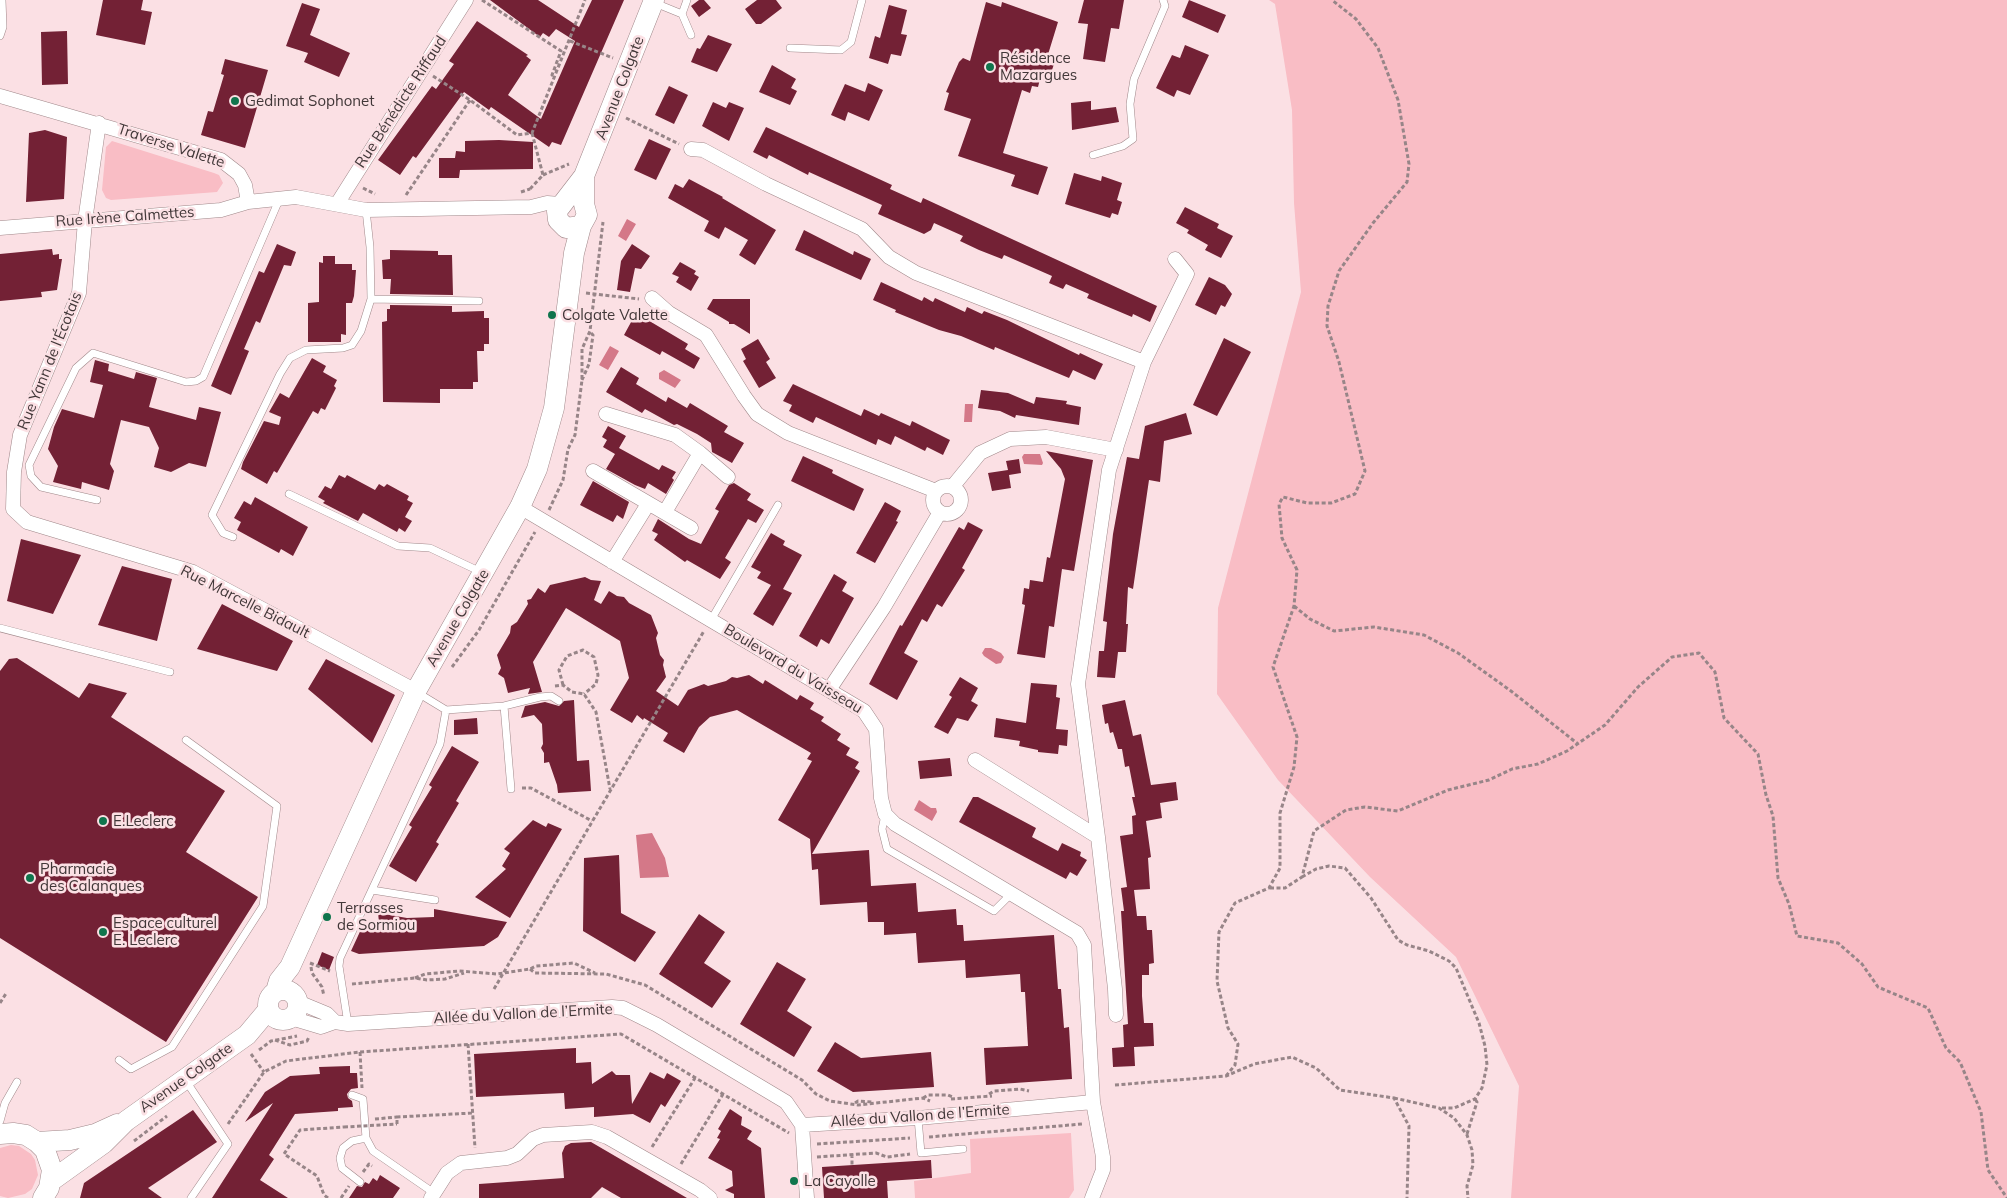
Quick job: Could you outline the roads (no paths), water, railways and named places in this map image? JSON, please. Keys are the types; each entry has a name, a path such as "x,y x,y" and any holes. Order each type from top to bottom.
{"street":[{"name":"Rue Bénédicte Riffaud","path":"337,204 466,0"},
{"name":"Avenue Colgate","path":"48,1193 126,1121 185,1079 273,1028 283,1011 279,982 298,964 416,691 520,507 537,469 554,408 574,253 569,213 580,170 653,1"},
{"name":"Traverse Valette","path":"0,96 99,123 221,160 239,174 245,184 248,202"},
{"name":"Rue Yann de l'Écotais","path":"13,509 14,472 20,435 79,293 85,220 99,123"},
{"path":"690,149 703,150 766,184 862,229 889,257 916,272 1144,362"},
{"path":"248,202 296,197 366,210 531,207 547,203 569,213"},
{"name":"Rue Irène Calmettes","path":"0,228 222,210 248,202"},
{"path":"1116,1015 1115,989 1098,837 1078,684 1110,470 1144,362 1187,274 1175,259"},
{"path":"652,298 669,313 706,335 757,414 788,433 936,491"},
{"path":"606,414 675,435 728,477"},
{"path":"953,486 980,453 1010,439 1046,437 1116,450"},
{"path":"666,512 700,453"},
{"path":"593,472 691,528"},
{"path":"945,486 953,486 961,494 960,506 954,512 947,514 940,512 933,502 936,491 945,486"},
{"path":"612,562 648,504"},
{"name":"Boulevard du Vaisseau","path":"520,507 864,711 876,729 881,798 885,814"},
{"name":"Rue Marcelle Bidault","path":"13,509 27,522 193,572 416,691"},
{"path":"829,690 884,607 940,512"},
{"path":"976,760 1098,837"},
{"path":"885,814 895,824 1078,933 1084,945 1093,1102 1103,1157 1103,1170 1092,1198"},
{"name":"Allée du Vallon de l’Ermite","path":"341,1023 612,1007 623,1008 657,1025 786,1102 802,1125 918,1118 1093,1102"},
{"path":"283,1011 327,1014 341,1023"},
{"name":"Avenue Colgate","path":"38,1142 70,1140 95,1134 126,1121"},
{"path":"802,1125 807,1198"},
{"path":"433,1196 447,1173 461,1163 512,1156 533,1139 543,1134 592,1132 607,1137 675,1175 710,1198"},
{"path":"0,1134 26,1135 38,1142 50,1160 48,1193"}],"lane":[{"path":"0,36 2,0"},
{"path":"682,14 687,0"},
{"path":"790,48 841,50 851,42 862,0"},
{"path":"1092,155 1123,146 1133,139 1130,104 1134,79 1165,6 1163,0"},
{"path":"653,1 682,14 691,35"},
{"path":"97,500 40,487 31,476 29,465 76,368 85,358 93,353 186,382 196,381 203,377 279,200"},
{"path":"233,537 223,533 212,515 280,374 290,358 306,350 343,348 352,345 361,331 371,298 370,247 366,210"},
{"path":"371,298 479,301"},
{"path":"289,494 398,546 430,548 483,573"},
{"path":"711,620 778,505"},
{"path":"0,628 170,672"},
{"path":"416,691 446,710 504,706 550,696 559,701"},
{"path":"504,706 511,789"},
{"path":"341,1023 340,958 440,744 446,710"},
{"path":"120,1060 131,1069 172,1047 263,906 277,806 186,740"},
{"path":"885,814 882,829 887,849 994,911 1012,893"},
{"path":"372,890 434,900"},
{"path":"185,1079 228,1144 191,1198"},
{"path":"0,1121 5,1103 17,1082"},
{"path":"352,1095 363,1099 366,1138 373,1151 433,1196"},
{"path":"918,1118 920,1153 962,1149"},
{"path":"359,1181 342,1168 340,1158 343,1148 352,1141 366,1138"}],"place":[{"name":"Résidence Mazargues","path":"990,67"},
{"name":"Gedimat Sophonet","path":"235,101"},
{"name":"Colgate Valette","path":"552,315"},
{"name":"E.Leclerc","path":"103,821"},
{"name":"Pharmacie des Calanques","path":"30,878"},
{"name":"Terrasses de Sormiou","path":"327,917"},
{"name":"Espace culturel E. Leclerc","path":"103,932"},
{"name":"La Cayolle","path":"794,1181"}]}
